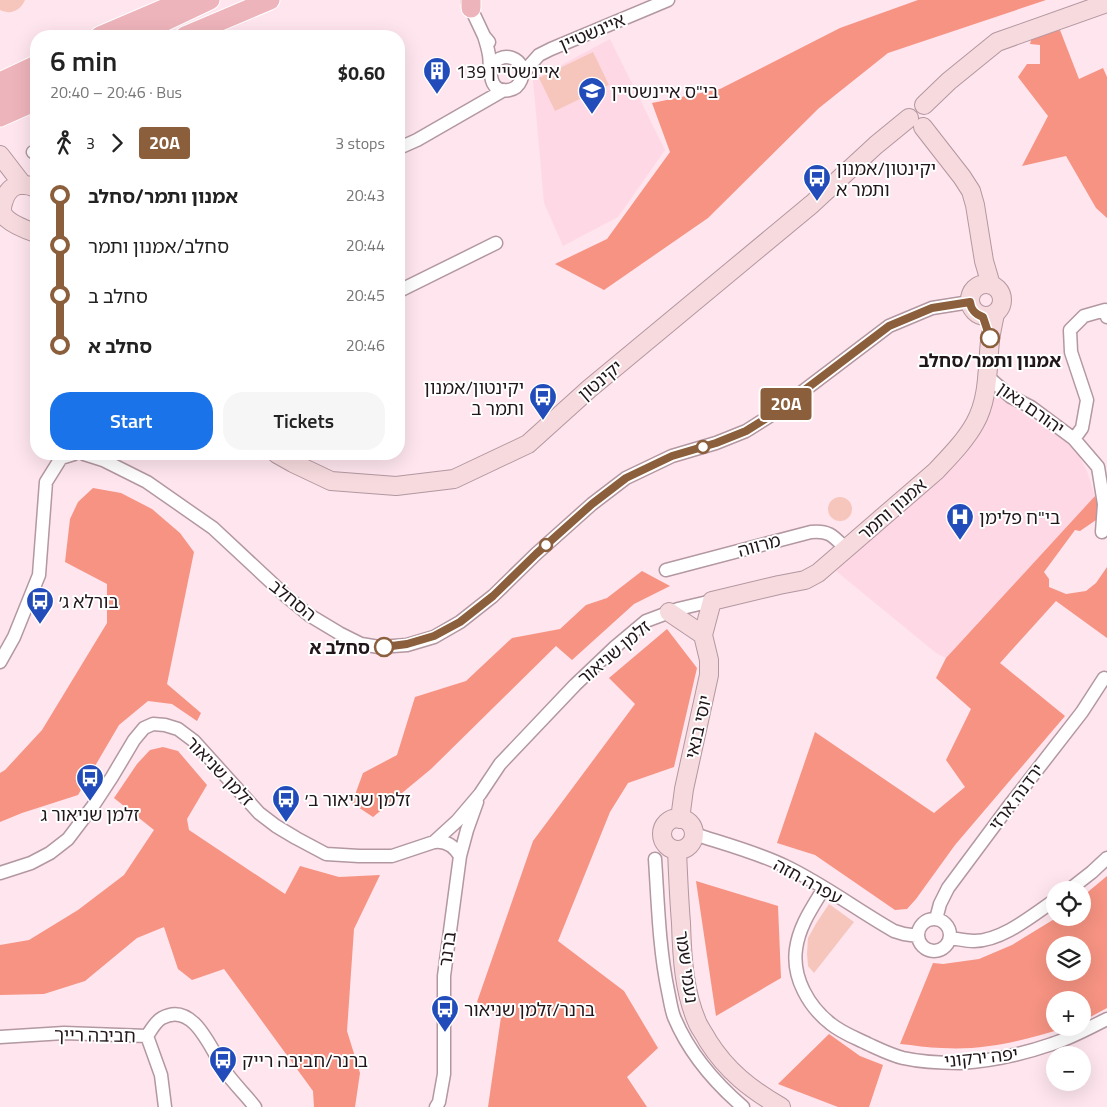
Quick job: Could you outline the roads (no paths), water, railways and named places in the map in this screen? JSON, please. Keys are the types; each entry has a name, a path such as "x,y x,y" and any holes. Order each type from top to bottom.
{"main road":[{"path":"114,30 186,0"},
{"path":"147,30 210,0"},
{"path":"199,30 270,0"},
{"path":"0,82 30,67"},
{"path":"0,100 30,86"},
{"path":"0,117 30,104"}],"street":[{"name":"איינשטיין","path":"523,73 540,55 551,49 668,0"},
{"path":"470,3 484,36 494,85 504,90 510,90 522,78 523,73 519,63 515,59 505,57 484,36"},
{"path":"984,286 984,261 971,191 943,153 922,118 949,81 997,42 1107,3"},
{"path":"471,109 484,94 496,60 505,57"},
{"path":"405,145 504,90"},
{"name":"יקינטון","path":"287,460 331,481 396,486 454,479 528,444 589,389 812,204 876,145 922,118"},
{"path":"0,155 12,190 2,209 2,216 30,231"},
{"path":"405,288 496,243"},
{"path":"984,286 996,288 1001,296 1001,306 989,315 976,314 970,302 972,292 984,286"},
{"name":"הסחלב","path":"103,460 147,482 213,528 309,615 361,644 379,647 407,644 434,636 460,622 493,596 592,504 626,478 672,456 716,443 746,431 773,414 889,326 932,308 970,302"},
{"name":"יהורם גאון","path":"1074,439 1082,428 1087,400 1071,352 1070,330 1084,316 1105,310 1107,317"},
{"name":"אמנון ותמר","path":"712,601 805,580 818,573 936,471 966,436 981,408 988,377 989,315"},
{"name":"יהורם גאון","path":"988,377 1011,397 1031,407 1074,439 1098,467 1104,504 1102,532"},
{"path":"0,662 14,637 39,575 46,482 60,460"},
{"name":"מרווה","path":"666,570 811,532 822,531 831,535 846,549"},
{"name":"זלמן שניאור","path":"0,872 31,863 50,853 68,839 112,778 134,740 144,728 153,724 178,729 194,740 259,813 276,826 326,854 392,856 434,842 457,821 480,794 500,764 574,685 615,647 646,621 678,609 712,601"},
{"name":"יוסי בנאי","path":"680,819 684,789 709,675 709,660 703,636 712,601"},
{"path":"669,612 703,636"},
{"name":"ירדנה ארזי","path":"936,919 940,904 948,888 1082,712 1104,678"},
{"name":"ברנר","path":"436,1107 439,1102 444,1074 444,976 460,856 480,794"},
{"path":"680,819 688,822 692,826 694,834 691,844 682,850 677,850 664,843 664,828 670,820 680,819"},
{"name":"עפרה חזה","path":"694,834 783,865 894,931 918,936"},
{"path":"434,842 446,842 460,856"},
{"name":"נעמי שמר","path":"677,850 682,942 685,977 690,1004 699,1026 729,1068 751,1088 780,1107"},
{"path":"1080,881 1107,858"},
{"path":"655,859 660,938 665,978 674,1015 685,1040 699,1063 743,1107"},
{"name":"יפה ירקוני","path":"824,888 805,919 798,936 795,951 797,973 802,990 815,1008 831,1024 869,1045 903,1058 928,1062 960,1062 990,1059 1053,1044 1107,1018"},
{"path":"950,938 975,941 992,938 1013,928 1046,906"},
{"path":"936,919 948,928 950,938 941,950 930,951 922,946 918,936 921,926 925,922 936,919"},
{"path":"147,1036 160,1018 174,1014 185,1017 197,1026 209,1042 225,1071 255,1107"},
{"name":"חביבה רייך","path":"0,1037 64,1033 147,1036 161,1075 166,1107"}],"place":[{"name":"איינשטיין 139","path":"437,95"},
{"name":"בי\"ס איינשטיין","path":"592,115"},
{"name":"יקינטון/אמנון ותמר א","path":"817,202"},
{"name":"אמנון ותמר/סחלב","path":"990,338"},
{"name":"יקינטון/אמנון ותמר ב","path":"543,421"},
{"name":"בי\"ח פלימן","path":"960,541"},
{"name":"בורלא ג׳","path":"40,625"},
{"name":"סחלב א","path":"384,647"},
{"name":"זלמן שניאור ג","path":"90,802"},
{"name":"זלמן שניאור ב׳","path":"286,823"},
{"name":"ברנר/זלמן שניאור","path":"445,1033"},
{"name":"ברנר/חביבה רייק","path":"223,1084"}]}
